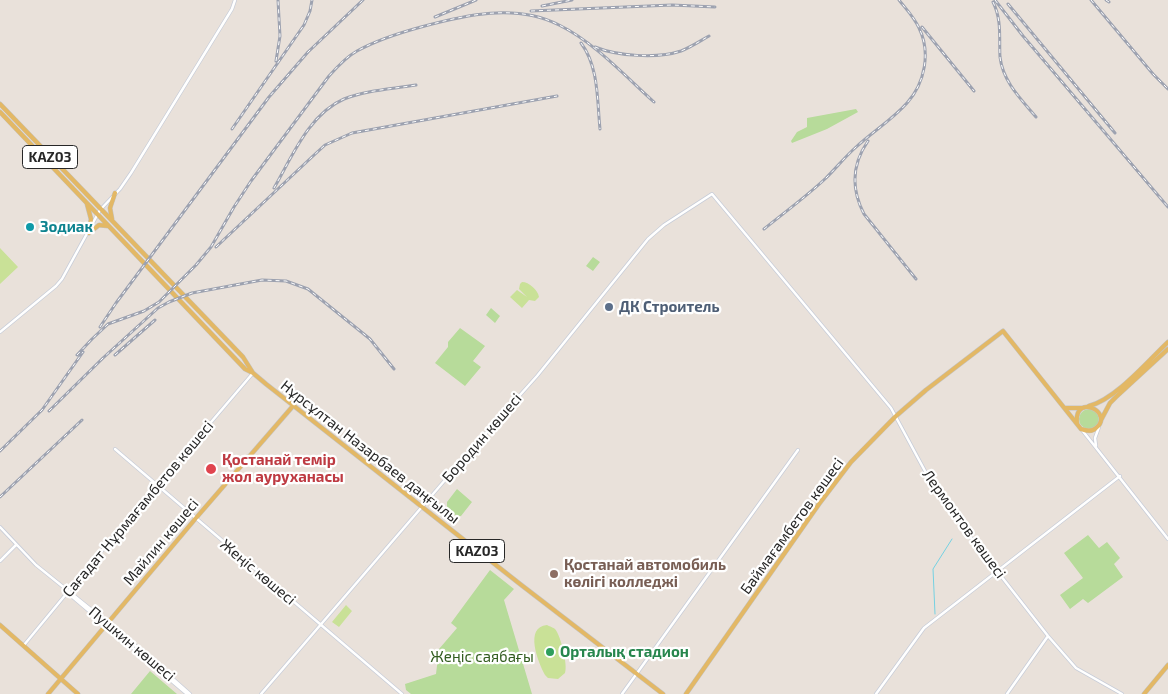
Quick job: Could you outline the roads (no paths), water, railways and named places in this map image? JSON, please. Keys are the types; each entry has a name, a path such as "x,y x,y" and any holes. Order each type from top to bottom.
{"main road":[{"name":"Нұрсұлтан Назарбаев даңғылы","path":"0,104 110,227 245,369 254,373"},
{"name":"KАZ03","path":"0,112 100,214"},
{"path":"113,222 110,208 115,193"},
{"path":"85,200 91,214 89,233"},
{"name":"Нұрсұлтан Назарбаев даңғылы","path":"100,214 113,222 243,358 254,373 422,508 663,694"},
{"path":"89,233 100,224 110,227"},
{"name":"Баймағамбетов көшесі","path":"686,694 837,479 896,416 1003,330 1065,408"},
{"path":"1065,408 1083,408 1098,404 1112,395 1168,342"},
{"path":"1065,408 1081,429 1087,431 1094,430 1099,426 1110,403 1168,349"},
{"name":"Майлин көшесі","path":"48,694 106,623 293,406"},
{"path":"1089,406 1096,408 1101,420"},
{"path":"1077,423 1076,416 1083,408"},
{"path":"0,625 78,694"},
{"path":"1144,694 1168,665"}],"street":[{"path":"0,332 62,279 100,214 131,173 189,80 235,0"},
{"name":"Лермонтов көшесі","path":"712,194 896,416 932,484 1048,636 1076,668 1122,694"},
{"name":"Бородин көшесі","path":"261,694 560,349 648,239 664,225 712,194"},
{"name":"Сағадат Нұрмағамбетов көшесі","path":"24,646 70,594 157,485 254,373"},
{"path":"1096,447 1095,438 1099,426"},
{"path":"1081,429 1168,539"},
{"name":"Жеңіс көшесі","path":"114,449 402,694"},
{"path":"622,694 798,450"},
{"path":"876,694 924,628 1120,476"},
{"name":"Пушкин көшесі","path":"0,527 16,545 70,594 189,694"},
{"path":"0,561 16,545"},
{"path":"1007,694 1048,636"}],"waterway":[{"path":"935,614 933,569 952,539"}],"railway":[{"path":"276,61 280,36 278,0"},
{"path":"232,129 304,25 312,0"},
{"path":"100,327 269,97 308,52 363,0"},
{"path":"435,17 476,0"},
{"path":"542,6 572,0"},
{"path":"764,229 819,185 855,148 901,109 913,95 922,77 925,47 917,24 899,0"},
{"path":"995,0 1023,36 1168,207"},
{"path":"1091,0 1153,74 1168,89"},
{"path":"993,2 999,22 1002,66 1014,90 1036,117"},
{"path":"1008,4 1115,133"},
{"path":"531,11 672,5 715,7"},
{"path":"77,355 108,324 144,311 159,302 196,265 211,247 251,181 329,76 349,56 372,43 405,32 473,15 490,13 525,14 543,18 572,32 609,60 654,102"},
{"path":"922,27 974,91"},
{"path":"595,47 614,53 649,56 661,55 681,51 709,36"},
{"path":"581,43 587,52 594,73 600,129"},
{"path":"274,188 311,126 332,106 344,99 361,94 416,85"},
{"path":"216,247 325,145 352,133 557,96"},
{"path":"868,141 856,168 855,186 860,205 864,214 916,279"},
{"path":"49,411 158,308 192,293 262,280 286,281 308,289 370,339 394,369"},
{"path":"115,355 155,320"},
{"path":"0,451 42,410 83,352"},
{"path":"0,497 82,420"}],"place":[{"name":"Зодиак","path":"30,227"},
{"name":"ДК Строитель","path":"609,307"},
{"name":"Қостанай темір жол ауруханасы","path":"211,469"},
{"name":"Қостанай автомобиль көлігі колледжі","path":"554,574"},
{"name":"Орталық стадион","path":"550,652"}],"park label":[{"name":"Жеңіс саябағы","path":"482,657"}]}
